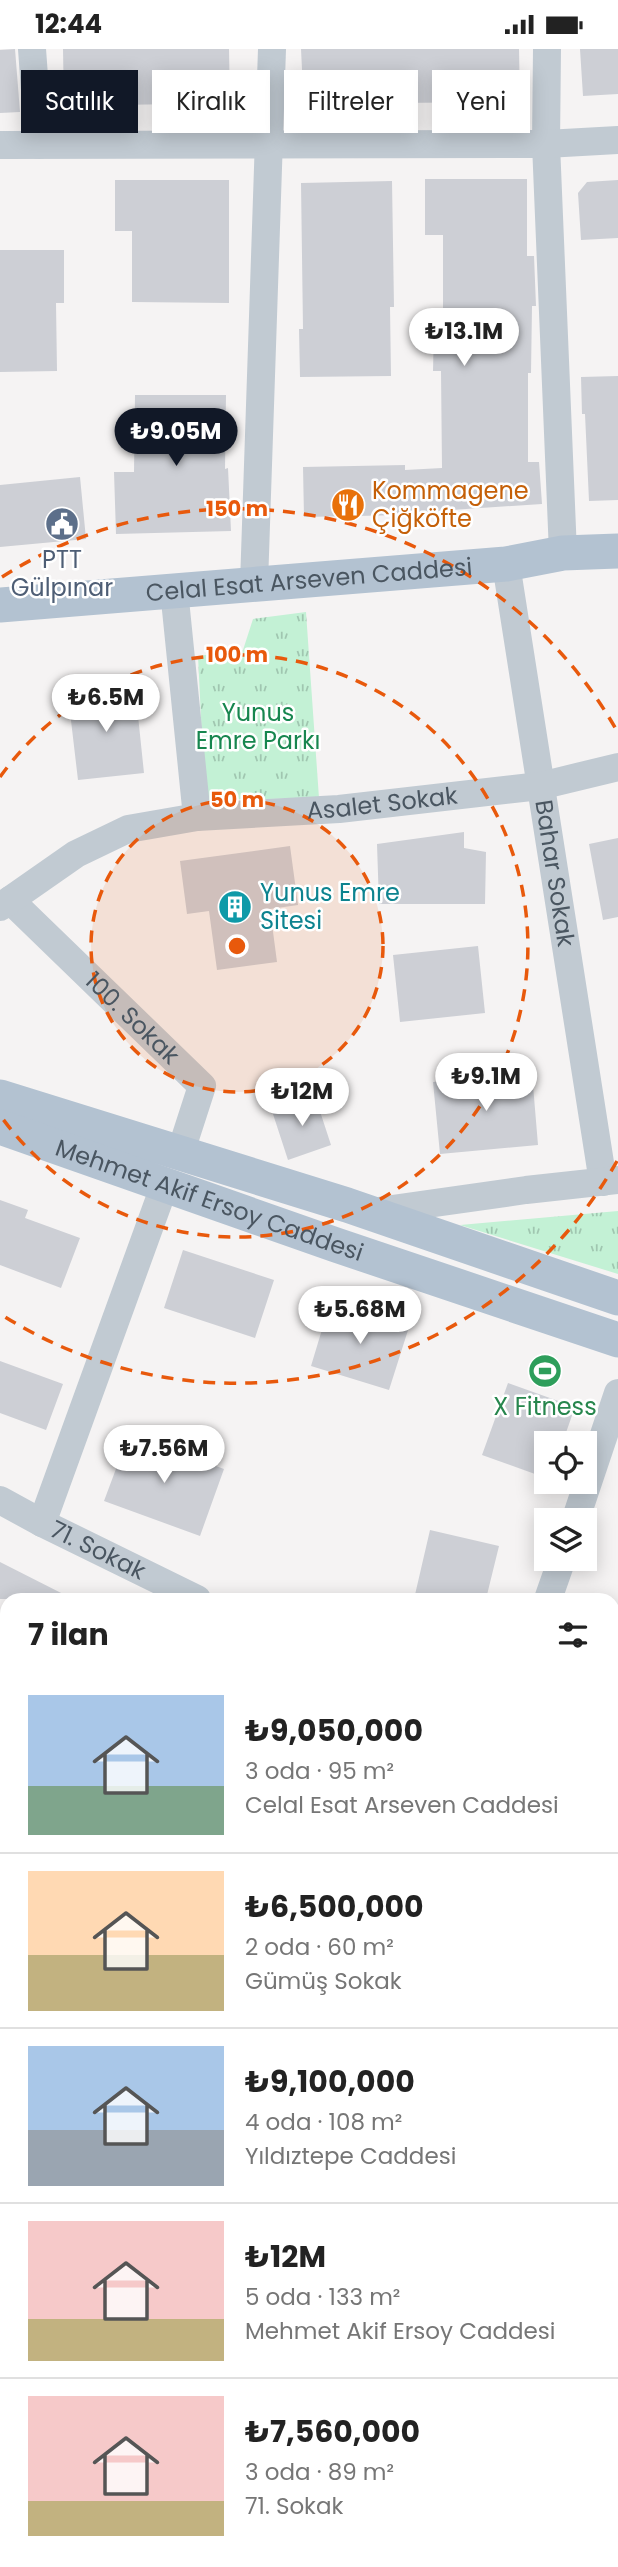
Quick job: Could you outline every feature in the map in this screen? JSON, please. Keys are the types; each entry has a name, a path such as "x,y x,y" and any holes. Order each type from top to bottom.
{"main road":[{"name":"Celal Esat Arseven Caddesi","path":"0,605 506,564 563,553 618,551"},
{"name":"Mehmet Akif Ersoy Caddesi","path":"0,1097 173,1169 618,1340"},
{"name":"Mehmet Akif Ersoy Caddesi","path":"0,1126 173,1169 369,1212 618,1298"}],"street":[{"path":"32,49 39,145"},
{"path":"254,584 271,144 272,49"},
{"path":"547,49 546,144 563,553"},
{"path":"0,145 546,144 618,140"},
{"name":"Bahar Sokak","path":"506,564 540,786 610,1181"},
{"path":"174,590 197,817"},
{"name":"Asalet Sokak","path":"5,904 76,854 128,829 197,817 339,809 540,786 618,767"},
{"name":"100. Sokak","path":"5,904 202,1086 173,1169"},
{"path":"42,1523 173,1169"},
{"path":"369,1212 610,1181"},
{"path":"579,1508 618,1392"},
{"name":"71. Sokak","path":"0,1500 185,1593"},
{"path":"550,1593 558,1571"}],"green space":[{"name":"Yunus Emre Parkı","path":"306,612 319,798 205,800 198,656 243,650 253,619"},
{"path":"618,1211 618,1274 460,1225"}],"building":[{"path":"15,49 20,112 0,113 0,50"},
{"path":"63,49 229,49 229,70 152,70 152,104 138,105 138,70 63,70"},
{"path":"301,49 519,49 519,70 432,70 432,103 418,103 418,70 302,70"},
{"path":"580,49 618,49 618,94 583,96"},
{"path":"425,179 527,179 527,256 534,256 536,306 532,306 531,373 528,373 528,462 539,462 542,504 406,515 304,517 303,467 405,465 405,470 442,468 441,371 433,371 434,327 443,328 443,235 425,235"},
{"path":"115,180 229,180 229,303 132,302 132,231 115,231"},
{"path":"618,180 618,238 581,240 578,193 587,182"},
{"path":"392,181 394,307 390,307 391,376 300,377 299,329 303,329 301,183"},
{"path":"0,250 64,250 64,303 56,303 57,371 0,372"},
{"path":"618,376 618,500 589,501 581,377"},
{"path":"135,395 226,395 225,469 228,468 231,531 116,534 114,472 134,472"},
{"path":"80,477 86,539 0,547 0,485"},
{"path":"135,687 144,773 78,780 68,695"},
{"path":"464,832 464,848 486,852 485,904 379,904 377,844"},
{"path":"618,838 618,917 603,920 589,844"},
{"name":"Yunus Emre Sitesi","path":"290,846 298,905 270,909 277,962 217,970 209,911 187,914 180,861"},
{"path":"478,946 485,1013 400,1022 393,955"},
{"path":"532,1073 538,1145 440,1154 433,1082"},
{"path":"315,1096 331,1145 288,1160 272,1111"},
{"path":"0,1200 28,1210 25,1218 80,1238 61,1288 0,1265"},
{"path":"183,1250 274,1280 255,1338 164,1308"},
{"path":"330,1303 409,1327 389,1390 311,1366"},
{"path":"0,1361 63,1384 46,1430 0,1413"},
{"path":"508,1383 575,1407 567,1431 534,1431 534,1474 482,1455"},
{"path":"129,1434 224,1469 200,1536 104,1501"},
{"path":"430,1530 499,1546 487,1593 415,1593"},
{"path":"0,1562 61,1593 0,1593"}],"place":[{"name":"Kommagene Çiğköfte","path":"348,505"},
{"name":"PTT Gülpınar","path":"62,524"},
{"name":"Yunus Emre Sitesi","path":"235,907"},
{"name":"X Fitness","path":"545,1371"}]}
